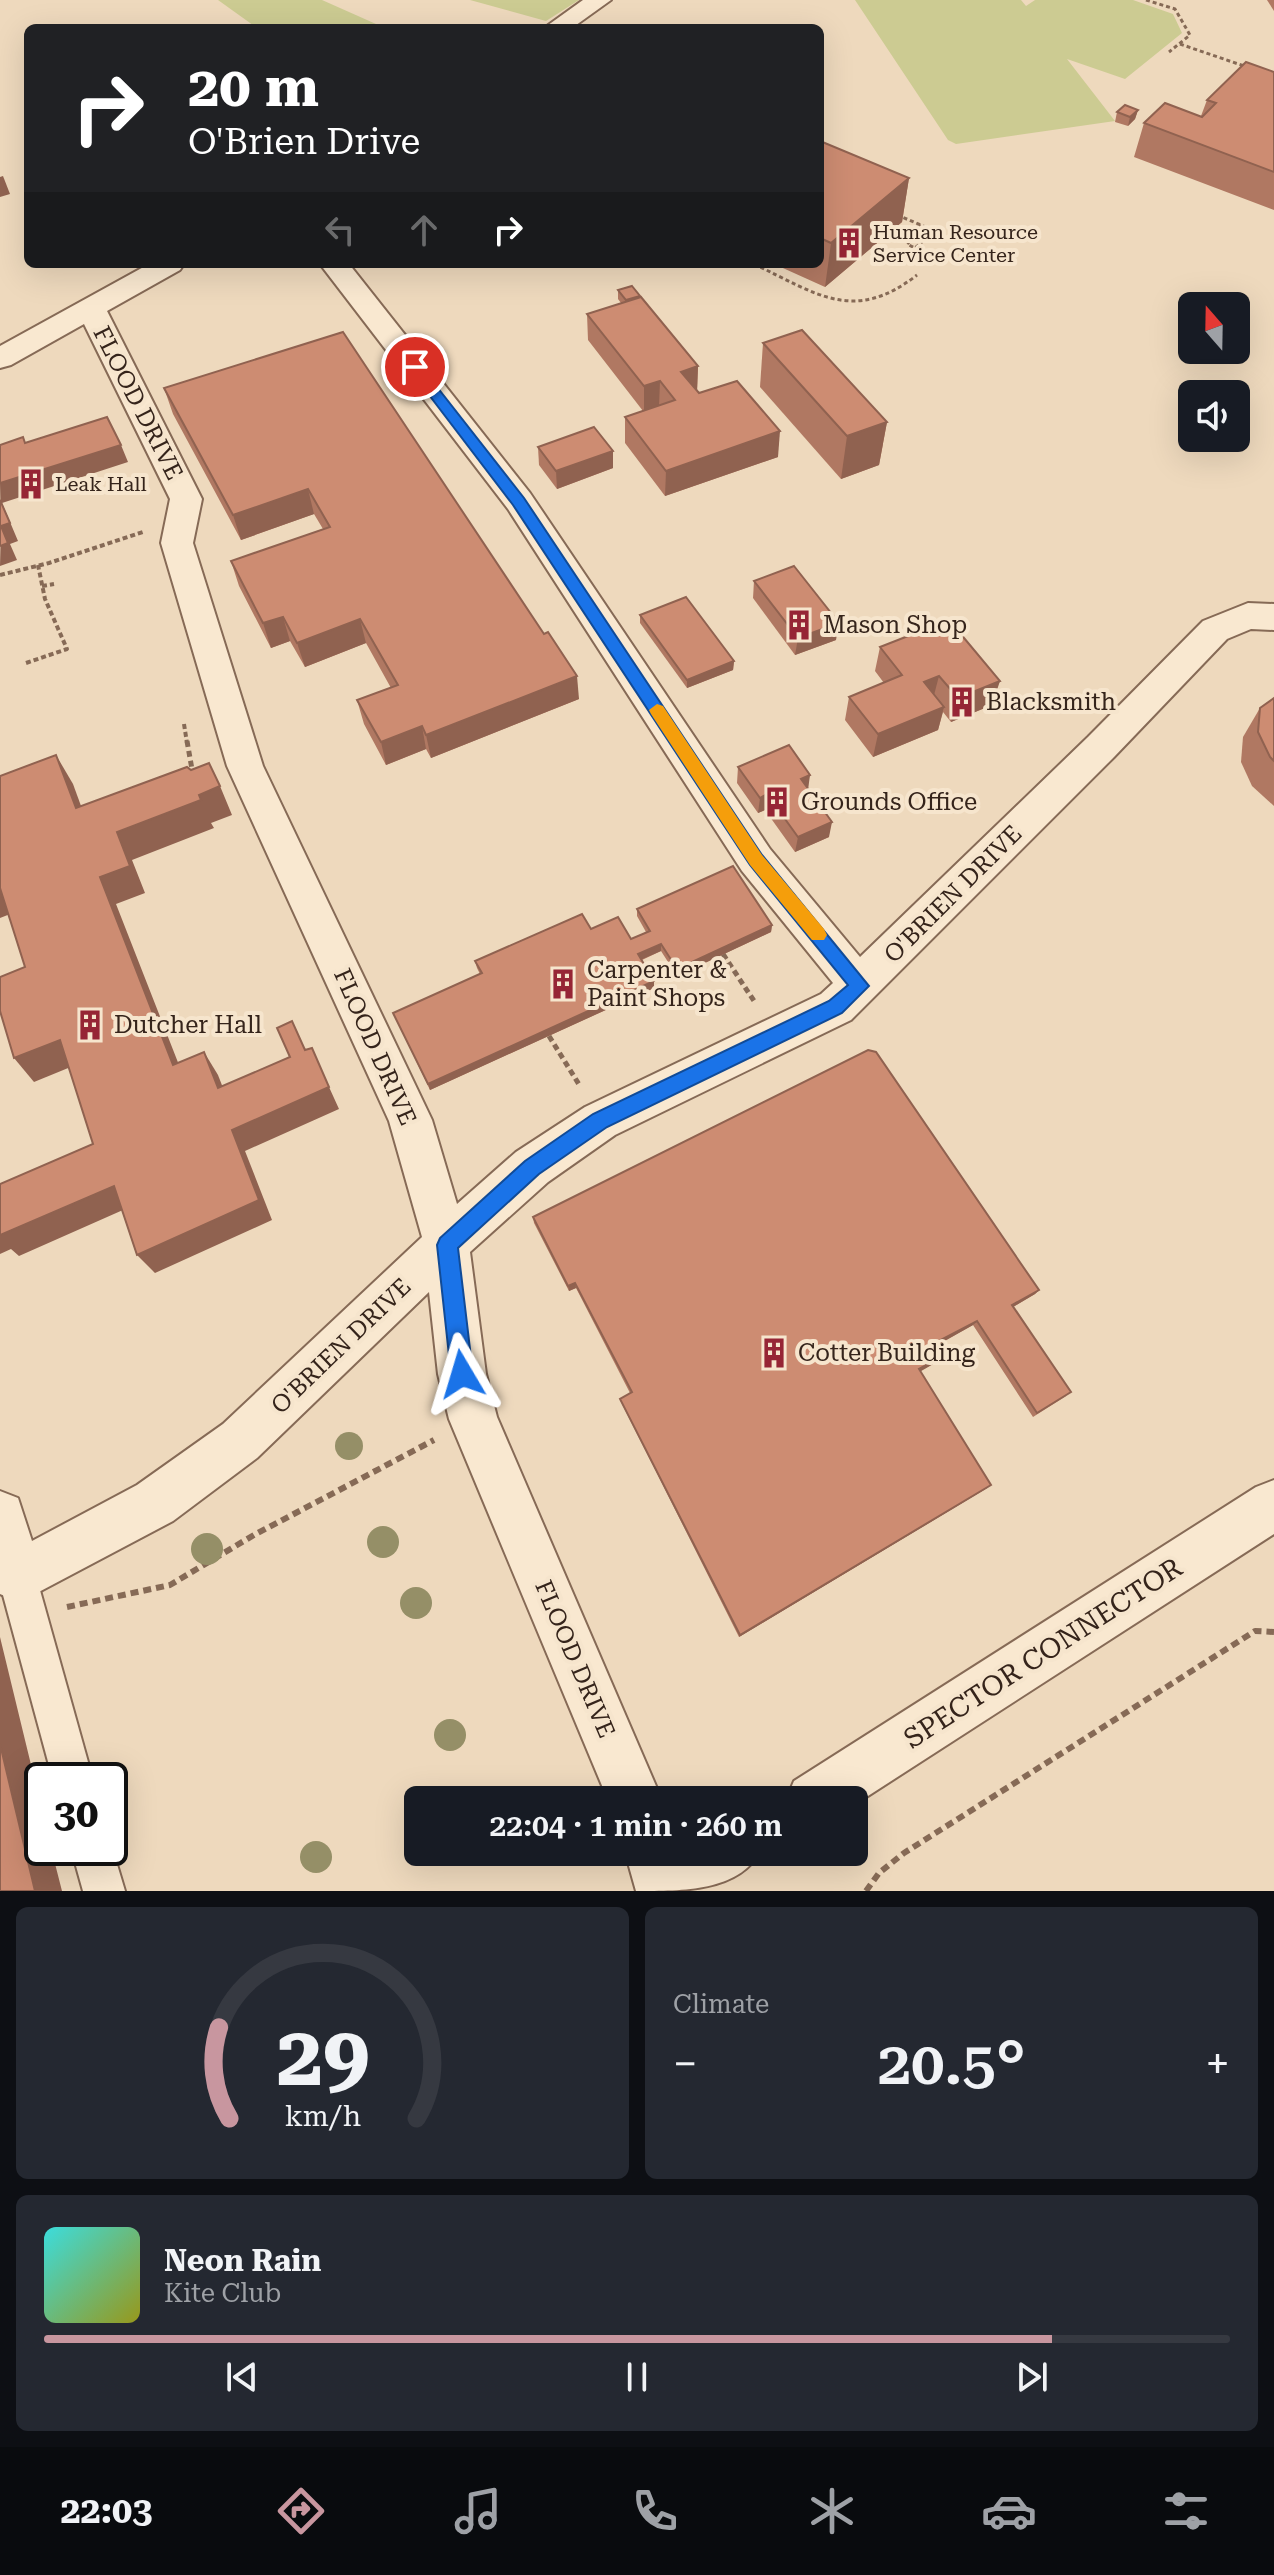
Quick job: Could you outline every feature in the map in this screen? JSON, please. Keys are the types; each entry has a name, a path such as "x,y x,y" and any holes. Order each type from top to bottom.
{"street":[{"path":"562,24 599,0"},
{"path":"0,358 163,268"},
{"path":"337,268 519,501 756,860 860,986"},
{"name":"FLOOD DRIVE","path":"91,309 186,499 177,543 245,766 410,1120 447,1245 462,1374 473,1419 629,1786"},
{"name":"O'BRIEN DRIVE","path":"22,1596 240,1441 532,1167 600,1121 836,1007 1101,747 1215,630 1248,616 1274,617"},
{"name":"SPECTOR CONNECTOR","path":"835,1786 1274,1505"},
{"path":"0,1516 68,1762"},
{"path":"97,1866 104,1891"},
{"path":"657,1866 664,1891"},
{"path":"671,1891 710,1866"}],"path":[{"path":"1146,0 1175,9 1190,35 1169,52"},
{"path":"1180,44 1247,67"},
{"path":"891,212 920,224 938,234 931,234 915,248 907,244 922,231 916,228 920,224"},
{"path":"763,268 837,301 867,301 890,295 917,275"},
{"path":"0,575 182,519"},
{"path":"26,663 67,649 42,586 38,565"},
{"path":"42,586 54,584"},
{"path":"184,724 195,788"},
{"path":"723,954 776,1036"},
{"path":"549,1036 600,1121"},
{"path":"22,1596 170,1585 254,1535 473,1419"},
{"path":"866,1891 879,1873 931,1836 1255,1631 1274,1632"}],"shaded area":[{"path":"218,0 322,0 376,24 251,24"},
{"path":"470,0 579,0 546,21"},
{"path":"855,0 1021,0 1026,6 1035,0 1133,0 1173,14 1182,33 1125,79 1067,59 1115,121 956,144 948,140"}],"building":[{"path":"1246,62 1274,72 1274,172 1144,123 1165,103 1202,117 1216,103 1207,100"},
{"path":"1125,105 1138,110 1130,117 1117,112"},
{"path":"824,143 909,178 831,243 824,240"},
{"path":"632,286 640,296 626,300 618,290"},
{"path":"641,297 698,366 681,372 699,393 737,381 780,431 666,471 625,417 675,400 660,381 644,386 587,314"},
{"path":"802,330 887,422 847,436 763,343"},
{"path":"343,332 544,634 548,632 577,676 426,735 422,726 381,742 357,700 398,685 360,619 297,643 283,617 263,623 231,561 330,527 308,489 233,515 164,388"},
{"path":"107,417 121,445 0,483 0,445 23,437 25,443"},
{"path":"594,427 613,451 556,471 538,447"},
{"path":"0,500 10,523 1,526 8,543 0,546"},
{"path":"794,566 839,623 798,638 754,581"},
{"path":"686,597 734,661 687,680 640,615"},
{"path":"949,620 1000,681 958,698 939,676 924,682 944,707 878,734 849,697 902,675 880,647"},
{"path":"1274,698 1274,761 1258,732 1260,708"},
{"name":"Grounds Office","path":"789,745 810,775 801,779 832,822 798,837 767,794 760,798 738,767"},
{"name":"Dutcher Hall","path":"56,755 76,808 187,767 191,770 209,763 220,786 199,795 201,800 117,832 130,866 100,877 173,1065 204,1052 218,1088 290,1057 277,1028 292,1021 305,1050 312,1048 329,1087 232,1130 259,1200 137,1255 114,1186 0,1235 0,1184 93,1144 60,1040 14,1058 0,1011 0,977 25,967 0,888 0,776"},
{"name":"Carpenter & Paint Shops","path":"733,866 772,925 677,969 661,944 638,954 654,981 428,1084 393,1013 482,973 475,961 582,914 591,929 618,917 631,939 650,931 637,909"},
{"name":"Cotter Building","path":"868,1050 876,1052 1039,1290 1012,1305 1071,1392 1037,1413 977,1321 937,1342 945,1355 919,1369 991,1485 740,1635 620,1399 632,1392 575,1283 568,1286 533,1217"},
{"path":"0,1744 24,1845 24,1866 29,1866 35,1891 0,1891"}],"slow traffic":[{"path":"657,710 756,860 818,935"}],"place":[{"name":"Human Resource Service Center","path":"849,243"},
{"name":"Leak Hall","path":"31,484"},
{"name":"Mason Shop","path":"799,625"},
{"name":"Blacksmith","path":"962,702"},
{"name":"Grounds Office","path":"777,802"},
{"name":"Carpenter & Paint Shops","path":"563,984"},
{"name":"Dutcher Hall","path":"90,1025"},
{"name":"Cotter Building","path":"774,1353"}],"route":[{"path":"415,367 519,501 756,860 860,986 836,1007 600,1121 532,1167 494,1199 447,1245 462,1374"}]}
